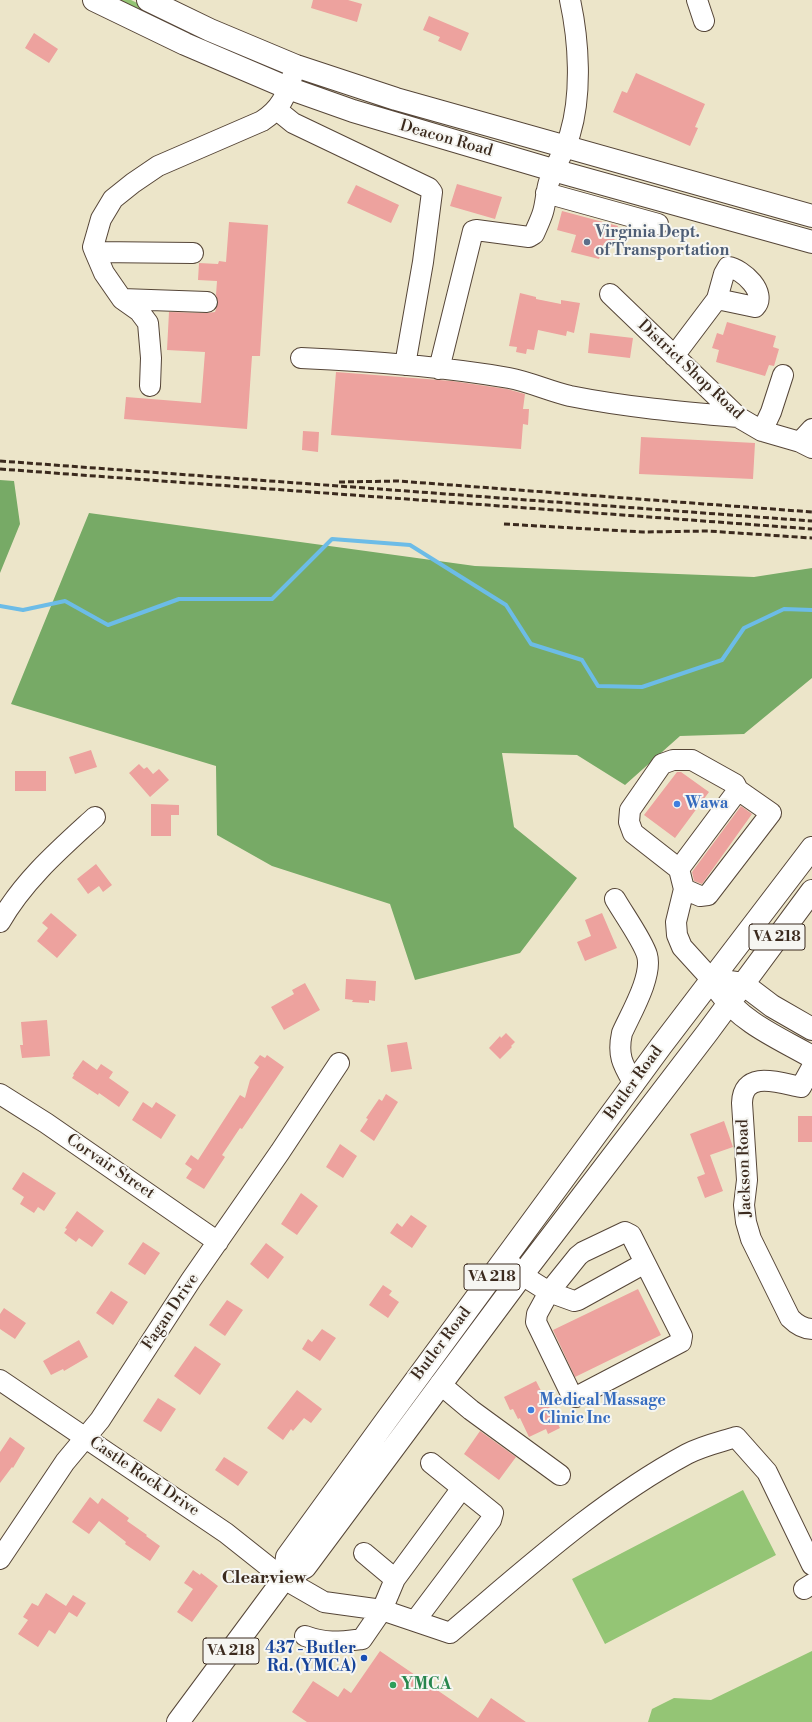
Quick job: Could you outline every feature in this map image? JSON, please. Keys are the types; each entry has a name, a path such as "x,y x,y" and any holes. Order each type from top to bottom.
{"main road":[{"name":"Deacon Road","path":"94,0 185,44 288,88 353,111 553,170 812,242"},
{"name":"Deacon Road","path":"148,0 210,30 296,66 396,99 812,216"},
{"name":"VA 218","path":"712,980 812,848"},
{"name":"VA 218","path":"728,1003 812,891"},
{"path":"712,980 743,984 772,1006 812,1029"},
{"path":"712,980 728,1003 751,1023 812,1057"},
{"name":"Butler Road","path":"284,1579 287,1557 661,1046 712,980"},
{"name":"Butler Road","path":"178,1722 284,1579 305,1567 440,1384 698,1045 728,1003"}],"street":[{"path":"439,369 473,231 476,230 524,237 534,234 543,212 546,193 553,170 566,147 571,131 577,93 578,54 575,22 570,0"},
{"path":"697,0 704,21"},
{"path":"150,386 151,358 148,323 139,311 122,299 104,273 93,247 101,219 113,199 158,166 262,122 277,110 288,88 296,66"},
{"path":"277,110 293,123 429,188 432,192 424,254 405,365"},
{"path":"546,193 658,224"},
{"path":"95,252 193,253"},
{"name":"District Shop Road","path":"610,294 738,418 762,431 808,440"},
{"path":"122,299 208,302"},
{"path":"674,356 717,299"},
{"path":"301,358 378,362 510,378 556,393 604,402 738,418"},
{"path":"762,431 771,412 783,375"},
{"path":"684,889 700,896 708,895 771,813 738,790 735,784 692,760 674,760 662,764 630,810 629,822 633,834 679,869 684,889 676,922 677,935 682,947 712,980"},
{"path":"679,869 738,790"},
{"path":"0,922 8,907 41,867 95,817"},
{"path":"615,899 644,949 648,966 647,976 622,1033 620,1042 619,1052 622,1064 634,1084"},
{"name":"Fagan Drive","path":"0,1559 65,1462 100,1420 191,1280 339,1063"},
{"name":"Jackson Road","path":"812,1067 801,1087 762,1080 753,1082 747,1087 743,1095 742,1103 747,1180 744,1206 749,1233 790,1318 796,1324 807,1329 812,1329"},
{"name":"Corvair Street","path":"0,1094 52,1127 218,1242"},
{"path":"625,1232 630,1236 645,1263 682,1336 681,1342 576,1397 571,1394 536,1322 537,1314 550,1292 578,1256 583,1252 625,1232"},
{"path":"505,1258 522,1275 550,1292 574,1301 645,1263"},
{"name":"Castle Rock Drive","path":"0,1380 226,1533 284,1579 324,1602 382,1610 450,1633 608,1503 689,1454 736,1437 766,1472 812,1564"},
{"path":"440,1384 471,1410 560,1475"},
{"path":"416,1622 491,1520 493,1513 432,1463"},
{"path":"305,1636 319,1641 332,1643 362,1639 382,1610 395,1578 462,1488"},
{"path":"364,1553 395,1578"}],"green space":[{"path":"110,0 131,0 218,42 217,44"},
{"path":"0,480 14,481 20,524 0,573"},
{"path":"89,513 475,566 754,577 812,568 812,678 744,734 680,736 625,785 577,755 502,753 514,827 577,878 520,953 415,980 390,904 272,866 217,835 216,766 11,704"},
{"path":"743,1490 776,1555 605,1644 572,1579"},
{"path":"812,1651 812,1722 648,1722 652,1709 674,1698 711,1700"}],"building":[{"path":"313,0 348,0 362,4 357,22 311,8"},
{"path":"429,16 469,33 461,51 438,41 440,37 423,30"},
{"path":"34,33 58,49 49,63 25,48"},
{"path":"636,73 705,104 695,127 698,128 690,146 613,112 622,91 627,93"},
{"path":"457,184 502,197 495,219 450,206"},
{"path":"356,185 399,205 391,223 347,203"},
{"path":"562,211 618,226 613,245 604,243 599,259 571,252 576,235 557,230"},
{"path":"229,222 268,225 260,356 252,356 247,429 124,419 126,397 201,403 205,352 167,350 169,312 215,312 218,303 216,295 217,281 198,280 199,263 218,264 219,261 226,262"},
{"path":"520,293 536,297 536,299 561,304 561,300 580,303 574,333 567,331 566,336 538,330 534,350 527,349 526,354 516,352 517,347 509,346"},
{"path":"727,322 776,336 773,347 779,349 774,366 769,365 765,376 716,362 719,350 712,348 717,333 723,335"},
{"path":"590,333 633,338 630,358 588,353"},
{"path":"336,372 452,381 507,389 525,394 523,409 529,409 528,425 523,424 521,449 331,435"},
{"path":"303,431 319,432 318,452 302,450"},
{"path":"641,437 755,443 753,479 639,474"},
{"path":"91,750 97,767 75,774 69,757"},
{"path":"139,764 144,769 147,767 153,774 159,769 169,780 150,797 129,773"},
{"path":"15,771 46,771 46,791 15,791"},
{"name":"Wawa","path":"677,772 681,772 709,792 675,838 644,815"},
{"path":"151,804 179,805 179,815 171,815 171,836 151,836"},
{"name":"Wawa","path":"741,806 752,814 702,884 694,881 692,872"},
{"path":"96,864 112,885 103,892 99,886 88,894 77,879"},
{"path":"51,913 77,935 57,958 37,941 48,928 42,923"},
{"path":"602,913 617,948 585,961 577,942 591,936 585,920"},
{"path":"346,979 376,981 375,1001 369,1000 369,1003 352,1002 353,1000 345,999"},
{"path":"305,983 320,1010 284,1030 271,1007 294,994 292,990"},
{"path":"47,1020 50,1056 22,1058 20,1045 23,1045 21,1022"},
{"path":"506,1033 515,1042 500,1059 489,1048 500,1036 501,1038"},
{"path":"407,1042 412,1069 391,1072 387,1045"},
{"path":"260,1055 265,1058 267,1055 284,1067 242,1129 240,1128 222,1155 225,1157 204,1189 186,1178 192,1169 185,1164 191,1155 198,1160 240,1095 245,1098 250,1080 259,1067 254,1063"},
{"path":"83,1060 97,1070 101,1064 113,1072 109,1078 129,1092 119,1107 99,1093 98,1095 72,1078 74,1075 73,1074"},
{"path":"386,1094 398,1102 374,1141 360,1131 368,1119 366,1118 379,1099 382,1101"},
{"path":"143,1102 152,1108 156,1102 176,1115 161,1139 132,1120"},
{"path":"798,1116 812,1116 812,1142 798,1142"},
{"path":"724,1121 733,1147 710,1155 723,1191 705,1198 697,1177 705,1174 690,1134"},
{"path":"340,1144 357,1156 343,1178 326,1167"},
{"path":"23,1172 56,1193 44,1211 38,1207 34,1213 20,1204 24,1197 12,1189"},
{"path":"301,1193 318,1206 297,1235 281,1224"},
{"path":"77,1211 104,1231 92,1247 79,1238 76,1242 64,1233 67,1229 65,1228"},
{"path":"411,1215 427,1226 412,1248 390,1233 397,1223 402,1227"},
{"path":"143,1242 160,1253 145,1275 128,1264"},
{"path":"266,1243 284,1257 268,1279 250,1264"},
{"path":"383,1285 392,1291 389,1295 399,1302 388,1318 369,1305"},
{"path":"638,1289 661,1335 575,1377 553,1330"},
{"path":"111,1291 128,1302 113,1325 96,1313"},
{"path":"227,1300 243,1310 225,1336 209,1325"},
{"path":"4,1308 26,1323 15,1339 0,1329 0,1314"},
{"path":"322,1329 336,1338 320,1361 302,1349 308,1339 312,1342"},
{"path":"79,1340 88,1357 64,1371 63,1369 51,1375 43,1361"},
{"path":"195,1346 221,1364 200,1395 174,1376"},
{"path":"536,1381 560,1428 548,1434 546,1429 529,1437 520,1418 518,1419 513,1409 510,1410 504,1397"},
{"path":"297,1390 322,1409 311,1423 304,1418 293,1431 291,1429 283,1440 267,1428"},
{"path":"158,1398 176,1409 161,1432 143,1421"},
{"path":"480,1431 516,1457 499,1480 464,1454"},
{"path":"10,1437 25,1448 13,1468 12,1467 0,1483 0,1452"},
{"path":"224,1457 248,1472 238,1486 215,1470"},
{"path":"90,1497 98,1504 102,1498 129,1518 127,1521 160,1546 150,1561 125,1544 126,1542 99,1521 89,1534 72,1522"},
{"path":"193,1570 200,1575 201,1573 218,1586 192,1622 177,1612 193,1589 184,1583"},
{"path":"46,1593 66,1606 73,1595 86,1603 77,1617 69,1612 55,1634 49,1630 38,1647 18,1634 28,1620 23,1617 32,1603 38,1606"},
{"name":"YMCA","path":"380,1651 478,1718 491,1698 526,1722 307,1722 292,1712 313,1681 338,1697 344,1688 351,1693"}],"waterway":[{"path":"0,606 23,610 65,601 108,625 179,599 272,599 332,539 410,545 506,605 531,644 582,660 598,686 642,687 722,660 744,628 784,609 812,610"}],"railway":[{"path":"0,461 812,521"},
{"path":"0,469 812,529"},
{"path":"339,482 398,481 812,512"},
{"path":"504,524 643,532 708,531 812,538"}],"place":[{"name":"Virginia Dept. of Transportation","path":"587,242"},
{"name":"Wawa","path":"677,804"},
{"name":"Medical Massage Clinic Inc","path":"531,1410"},
{"name":"437 - Butler Rd. (YMCA)","path":"364,1658"},
{"name":"YMCA","path":"393,1685"}],"district":[{"name":"Clearview","path":"264,1579"}]}
